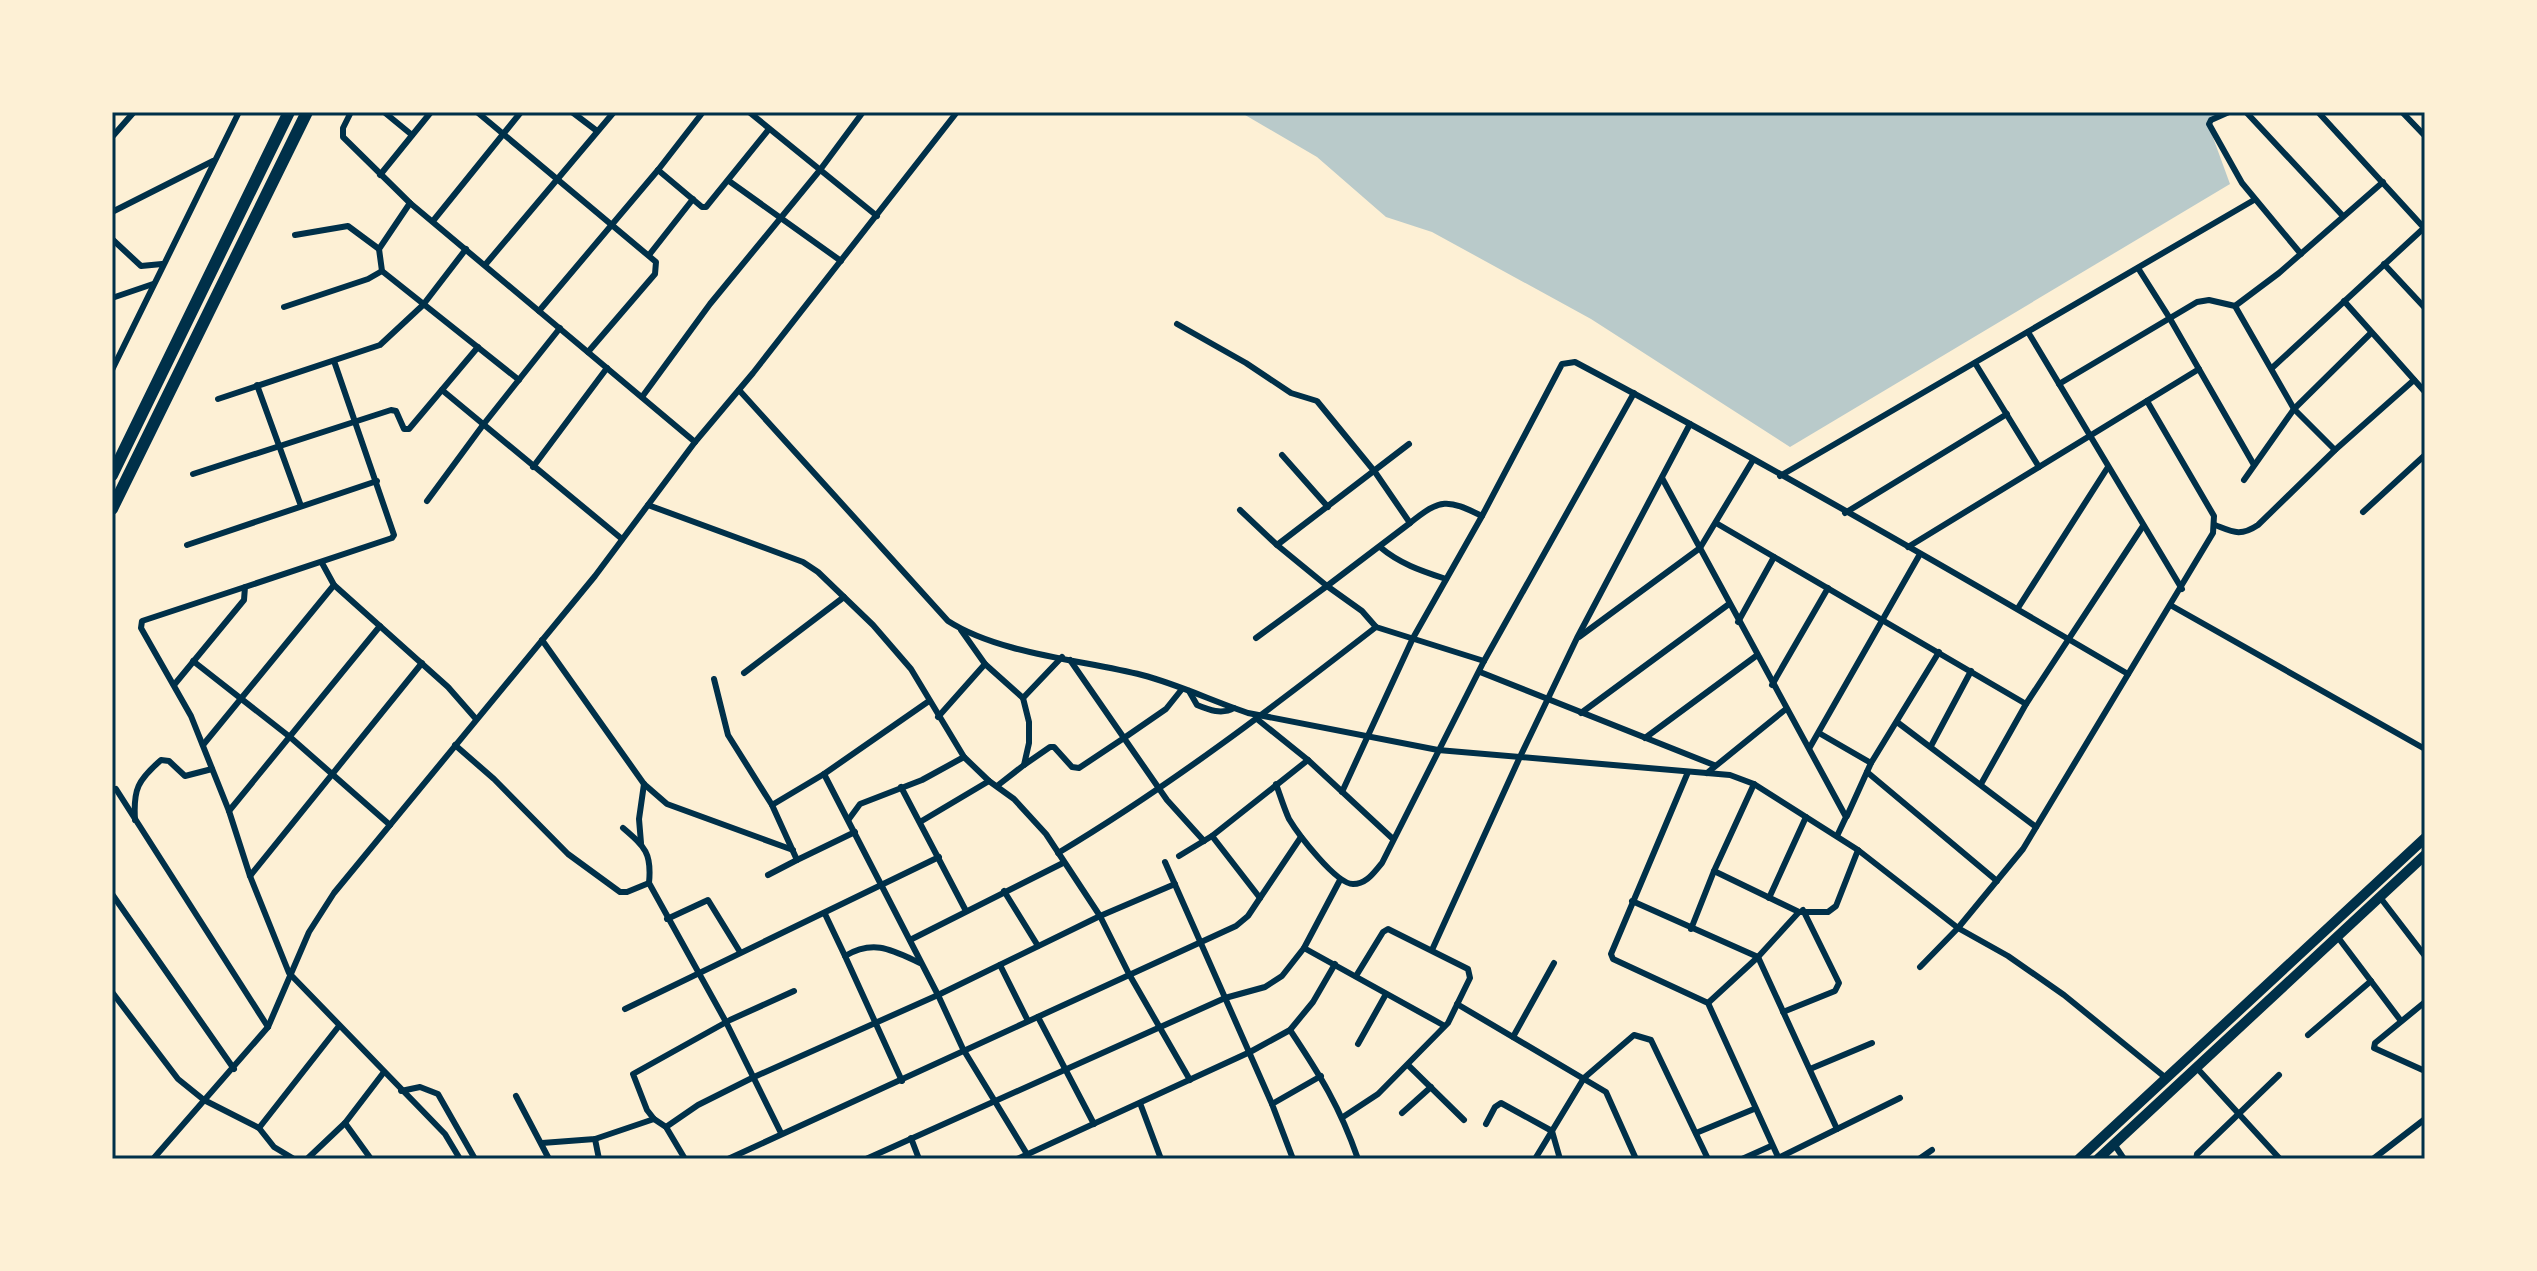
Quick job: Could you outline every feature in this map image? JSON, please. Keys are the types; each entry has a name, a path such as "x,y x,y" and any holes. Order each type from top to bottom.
{"highway":[{"path":"112,475 289,112"},
{"path":"112,509 307,112"}],"main road":[{"path":"2079,1159 2425,838"},
{"path":"2098,1159 2425,855"}],"street":[{"path":"112,137 134,112"},
{"path":"113,366 239,112"},
{"path":"351,112 343,128 343,137 380,175 695,442"},
{"path":"384,112 412,135"},
{"path":"380,175 431,112"},
{"path":"477,112 656,262 655,274 588,352"},
{"path":"433,221 521,112"},
{"path":"572,112 597,131"},
{"path":"485,265 614,112"},
{"path":"539,311 703,112"},
{"path":"749,112 877,216"},
{"path":"642,397 710,304 820,170 863,112"},
{"path":"153,1159 268,1027 309,932 334,893 542,640 957,112"},
{"path":"2229,112 2211,120 2209,124 2254,200 2301,254"},
{"path":"2246,112 2343,216"},
{"path":"2272,368 2425,228 2318,112"},
{"path":"2402,112 2425,136"},
{"path":"658,170 702,207 706,207 769,129"},
{"path":"112,212 213,161"},
{"path":"729,181 841,261"},
{"path":"2235,306 2301,254 2383,182"},
{"path":"649,255 693,199"},
{"path":"1780,476 2254,200"},
{"path":"410,203 379,249 382,271 519,380"},
{"path":"295,235 348,226 379,249"},
{"path":"113,242 141,266 162,264"},
{"path":"218,399 380,345 423,305 466,249"},
{"path":"2384,264 2425,308"},
{"path":"2138,268 2254,465"},
{"path":"284,307 368,279 382,271"},
{"path":"112,298 153,284"},
{"path":"2059,384 2197,302 2209,300 2235,306 2294,409 2335,450"},
{"path":"2344,301 2425,392"},
{"path":"1177,324 1291,393 1317,401 1375,472 1410,523"},
{"path":"427,501 560,328"},
{"path":"2028,332 2182,589"},
{"path":"2244,480 2294,409 2371,333"},
{"path":"193,474 394,410 404,429 409,429 478,347"},
{"path":"334,361 377,481 394,535 392,538 142,621 141,628 174,685 203,745 289,973 445,1134 460,1159"},
{"path":"1342,792 1413,638 1562,364 1575,362 2018,608 2128,674"},
{"path":"1975,363 2039,467"},
{"path":"533,467 607,368"},
{"path":"1908,547 2199,369"},
{"path":"2215,525 2234,533 2247,533 2258,525 2335,450 2414,380"},
{"path":"257,385 301,506"},
{"path":"442,390 622,539"},
{"path":"739,390 935,608 961,630 1026,650 1145,676 1185,690 1193,701 1217,712 1228,712 1234,708 1259,717 1438,750 1730,775 1754,784 1858,850 1958,928 2008,956 2064,995 2166,1078"},
{"path":"1276,784 1290,820 1301,837 1340,880 1350,884 1360,883 1370,877 1382,863 1484,661 1634,393"},
{"path":"1920,967 1958,928 2023,849 2172,606 2213,533 2214,516 2147,401"},
{"path":"1845,513 2007,414"},
{"path":"1432,950 1577,638 1690,424"},
{"path":"1277,545 1409,444"},
{"path":"1282,455 1328,507"},
{"path":"2363,512 2425,455"},
{"path":"1577,638 1700,548 1753,460"},
{"path":"2018,608 2108,467"},
{"path":"1662,478 1846,817"},
{"path":"187,545 377,481"},
{"path":"1256,638 1430,507 1454,502 1482,516"},
{"path":"648,505 803,562 844,597 911,669 964,757 1014,799 1046,834 1100,916 1129,974 1190,1080"},
{"path":"1240,510 1277,545 1362,611 1376,627 1484,661"},
{"path":"1716,523 2026,704"},
{"path":"1981,784 2026,704 2143,526"},
{"path":"1380,547 1410,567 1446,579"},
{"path":"1810,747 1920,554"},
{"path":"1738,622 1774,557"},
{"path":"322,563 334,585 448,687 476,719"},
{"path":"203,745 334,585"},
{"path":"174,685 244,600 245,587"},
{"path":"1772,685 1828,588"},
{"path":"744,673 844,597"},
{"path":"1581,713 1729,604"},
{"path":"2172,606 2425,749"},
{"path":"229,811 380,626"},
{"path":"1058,853 1160,789 1376,627"},
{"path":"961,630 985,664 1023,698 1029,722 1029,743 1024,765"},
{"path":"542,640 644,784 667,804 793,850"},
{"path":"1837,836 1871,763 1939,652"},
{"path":"1645,738 1756,656"},
{"path":"1023,698 1066,658"},
{"path":"1066,658 1160,789 1204,841"},
{"path":"193,661 290,737 390,825"},
{"path":"250,876 422,663"},
{"path":"938,717 985,664"},
{"path":"1931,746 1971,671"},
{"path":"1480,672 1714,765"},
{"path":"714,679 728,735 772,805 797,860"},
{"path":"997,786 1050,747 1054,747 1072,767 1079,768 1166,709 1185,690"},
{"path":"772,805 824,774 929,701"},
{"path":"1707,773 1786,709"},
{"path":"1259,717 1393,839"},
{"path":"1897,722 2036,827"},
{"path":"1819,733 1871,763"},
{"path":"455,745 494,779 568,854 620,892 649,883"},
{"path":"849,819 860,804 922,780 964,757"},
{"path":"135,821 134,793 145,774 161,760 169,761 185,776 212,769"},
{"path":"1179,856 1212,836 1308,760"},
{"path":"1688,772 1612,949 1613,959 1708,1003 1778,1158 1900,1098"},
{"path":"1867,772 1997,881"},
{"path":"824,774 963,1049 1029,1157"},
{"path":"920,822 989,781"},
{"path":"641,843 639,819 644,784"},
{"path":"1691,929 1754,784"},
{"path":"901,787 966,911"},
{"path":"116,789 268,1027"},
{"path":"1769,898 1806,817"},
{"path":"623,828 641,843 651,861 649,883 726,1022 781,1133"},
{"path":"768,875 855,832"},
{"path":"1212,836 1260,898"},
{"path":"728,1159 1236,926 1248,916 1301,837"},
{"path":"1714,871 1801,911 1828,912 1836,906 1858,850"},
{"path":"625,1009 939,857"},
{"path":"1165,862 1250,1052 1293,1159"},
{"path":"910,940 1063,863"},
{"path":"866,1159 1225,998 1274,984 1304,948 1340,880"},
{"path":"666,1127 698,1105 754,1077 1175,884"},
{"path":"1004,891 1038,946"},
{"path":"112,894 234,1069"},
{"path":"2379,896 2425,956"},
{"path":"667,919 708,900 740,952"},
{"path":"1632,901 1758,957 1837,1129"},
{"path":"1708,1003 1758,957 1801,911"},
{"path":"1783,1012 1838,987 1839,983 1801,911"},
{"path":"825,914 902,1081"},
{"path":"1343,1117 1378,1094 1448,1023 1470,972 1388,929 1383,932 1356,976"},
{"path":"2337,936 2401,1021"},
{"path":"845,956 861,947 873,947 893,951 920,963"},
{"path":"1304,948 1443,1025"},
{"path":"1513,1037 1554,963"},
{"path":"1017,1159 1029,1157 1290,1030 1313,1002 1335,964"},
{"path":"1000,965 1028,1021"},
{"path":"2308,1035 2371,981"},
{"path":"685,1159 666,1127 647,1110 633,1074 726,1022 794,991"},
{"path":"112,992 178,1079 204,1100 259,1128 274,1147 294,1159"},
{"path":"1358,1044 1386,994"},
{"path":"2425,1002 2375,1043 2374,1048 2425,1071"},
{"path":"1457,1004 1606,1092 1636,1159"},
{"path":"1038,1017 1094,1124"},
{"path":"259,1128 339,1026"},
{"path":"1290,1030 1321,1076 1343,1117 1358,1159"},
{"path":"1535,1159 1584,1078 1634,1035 1651,1040 1708,1159"},
{"path":"1810,1069 1872,1043"},
{"path":"1408,1065 1464,1120"},
{"path":"2196,1067 2280,1159"},
{"path":"307,1159 345,1123 384,1072"},
{"path":"2196,1159 2197,1154 2279,1075"},
{"path":"1272,1104 1321,1076"},
{"path":"401,1091 420,1087 438,1094 475,1159"},
{"path":"1402,1113 1431,1087"},
{"path":"516,1096 549,1159"},
{"path":"1140,1103 1161,1159"},
{"path":"1486,1124 1495,1107 1501,1103 1552,1131 1560,1159"},
{"path":"1696,1133 1754,1109"},
{"path":"542,1143 595,1139 654,1119"},
{"path":"2373,1159 2425,1119"},
{"path":"345,1123 371,1159"},
{"path":"911,1138 919,1159"},
{"path":"595,1139 599,1159"},
{"path":"2114,1144 2124,1159"},
{"path":"1742,1159 1771,1146"},
{"path":"1919,1159 1932,1150"}],"shaded area":[{"path":"1240,112 2228,112 2207,121 2230,184 1790,447 1591,319 1432,232 1386,217 1317,157"}]}
